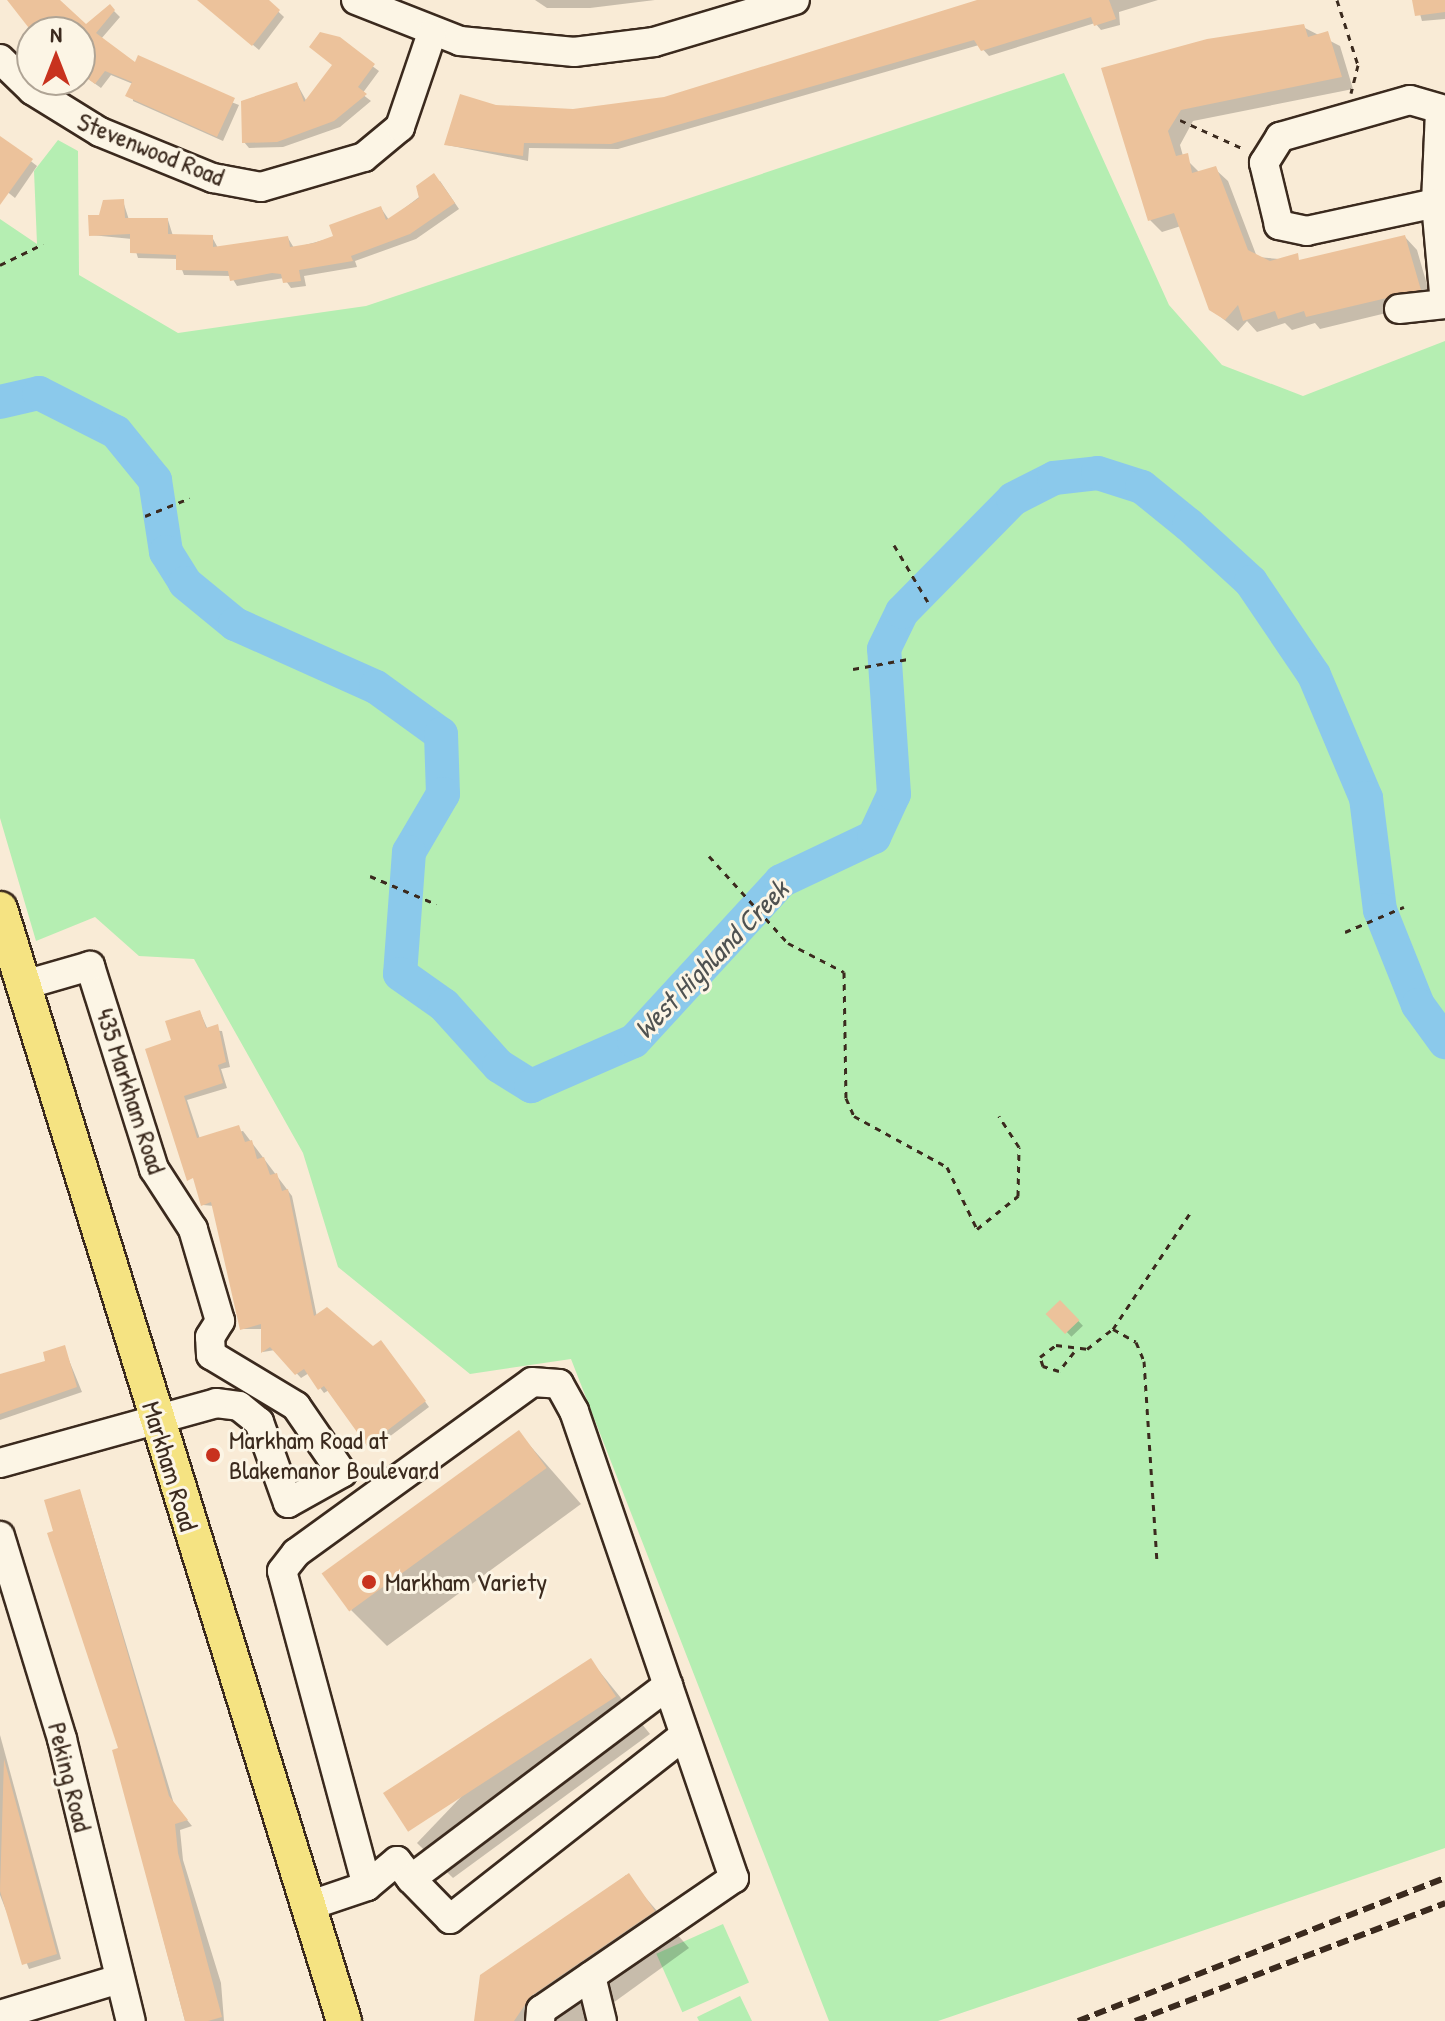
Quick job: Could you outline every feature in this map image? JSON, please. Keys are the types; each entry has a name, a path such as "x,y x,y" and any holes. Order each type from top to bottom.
{"main road":[{"name":"Markham Road","path":"0,909 344,2021"}],"street":[{"path":"356,0 432,33 574,52 654,42 795,0"},
{"name":"Stevenwood Road","path":"0,59 32,90 100,132 213,178 261,187 364,157 400,127 432,33"},
{"path":"1399,309 1445,304 1436,203 1442,110 1410,100 1280,137 1267,153 1279,225 1307,231 1436,203"},
{"name":"435 Markham Road","path":"24,985 90,966 154,1169 192,1226 220,1321 209,1339 211,1355 296,1406 342,1473 288,1503"},
{"path":"367,1886 282,1571 315,1539 532,1382 559,1384 734,1878 541,2010 540,2021"},
{"path":"0,1463 155,1417 216,1403 239,1406 259,1422 288,1503 315,1539"},
{"name":"Peking Road","path":"0,1536 62,1739 131,2021"},
{"path":"411,1879 668,1685"},
{"path":"308,1906 367,1886 397,1861 450,1919 685,1735"},
{"path":"591,1976 602,2021"},
{"path":"0,2015 119,1979"}],"path":[{"path":"1337,0 1358,65 1350,99 1355,115"},
{"path":"1180,120 1267,153"},
{"path":"0,265 43,244"},
{"path":"145,516 190,498"},
{"path":"894,545 928,602"},
{"path":"853,669 908,659"},
{"path":"709,856 732,876 788,943 844,972 846,1098 854,1116 947,1167 977,1229 1018,1196 1019,1147 999,1116"},
{"path":"370,876 436,904"},
{"path":"1345,932 1404,907"},
{"path":"1074,1352 1056,1345 1040,1357 1043,1366 1059,1371 1074,1352 1113,1329 1192,1210"},
{"path":"1113,1329 1136,1342 1144,1361 1157,1560"}],"green space":[{"path":"1064,73 1169,305 1222,365 1303,396 1445,341 1445,1848 938,2021 829,2021 571,1359 470,1374 338,1267 303,1153 194,959 139,956 95,917 36,941 0,818 0,219 37,244 34,171 58,140 78,151 79,275 178,333 366,306"},
{"path":"723,1924 749,1982 682,2012 656,1954"},
{"path":"740,1996 752,2021 699,2021 697,2017"}],"building":[{"path":"7,0 60,0 77,16 20,16"},
{"path":"197,0 269,0 280,10 252,46"},
{"path":"977,0 1109,0 1116,19 1094,26 1091,17 981,51 974,40 611,144 524,143 523,156 444,145 460,94 496,105 573,109 664,97"},
{"path":"1412,0 1445,0 1445,12 1415,16"},
{"path":"110,4 115,10 96,33 96,16"},
{"path":"1304,24 1308,37 1328,31 1342,77 1181,110 1168,131 1176,156 1188,153 1192,173 1216,166 1248,250 1270,261 1298,253 1299,260 1405,235 1421,290 1306,317 1304,311 1278,319 1275,311 1243,321 1238,305 1225,320 1209,310 1174,213 1148,221 1101,68 1207,39"},
{"path":"320,32 340,37 375,64 358,87 367,94 334,121 277,142 242,143 241,101 297,82 304,102 332,65 309,47"},
{"path":"96,33 135,62 138,55 235,98 217,137 125,96 132,82 105,71 96,83"},
{"path":"0,136 33,159 0,205"},
{"path":"434,173 455,203 410,234 351,256 353,261 299,270 301,281 283,283 281,274 272,273 230,281 228,271 176,270 176,255 130,253 130,234 89,236 88,215 99,215 103,200 124,199 125,218 168,218 168,234 213,235 213,247 288,236 290,247 314,243 333,236 329,225 381,206 386,220 419,198 416,186"},
{"path":"200,1010 206,1028 218,1024 226,1062 218,1065 223,1083 184,1096 197,1138 239,1125 245,1142 252,1140 257,1159 264,1157 270,1175 277,1173 282,1191 288,1189 314,1316 327,1307 373,1346 381,1340 426,1401 367,1446 324,1386 318,1390 304,1369 295,1375 270,1347 261,1353 261,1324 240,1330 211,1202 201,1206 193,1178 187,1181 145,1049 171,1040 165,1021"},
{"path":"1060,1300 1079,1320 1065,1334 1046,1314"},
{"path":"65,1345 77,1387 0,1414 0,1374 45,1361 43,1352"},
{"path":"519,1430 547,1468 349,1611 322,1573"},
{"path":"80,1489 169,1796 188,1820 175,1824 178,1853 222,2017 208,2021 185,2021 112,1750 118,1748 47,1533 53,1531 44,1500"},
{"path":"591,1658 616,1697 408,1832 383,1793"},
{"path":"4,1759 57,1954 22,1965 0,1891"},
{"path":"629,1873 655,1911 531,1996 514,2021 474,2021 480,1975"}],"waterway":[{"name":"West Highland Creek","path":"0,402 39,393 116,432 155,480 166,552 185,583 235,624 376,687 441,734 443,794 409,852 400,974 444,1005 499,1066 531,1086 634,1041 781,881 874,837 894,794 884,649 902,612 1013,499 1054,478 1098,473 1142,487 1251,582 1314,675 1366,798 1380,910 1418,1005 1445,1042"}],"railway":[{"path":"1078,2021 1445,1878"},
{"path":"1135,2021 1445,1903"}],"place":[{"name":"Markham Road at Blakemanor Boulevard","path":"213,1455"},
{"name":"Markham Variety","path":"369,1582"}]}
